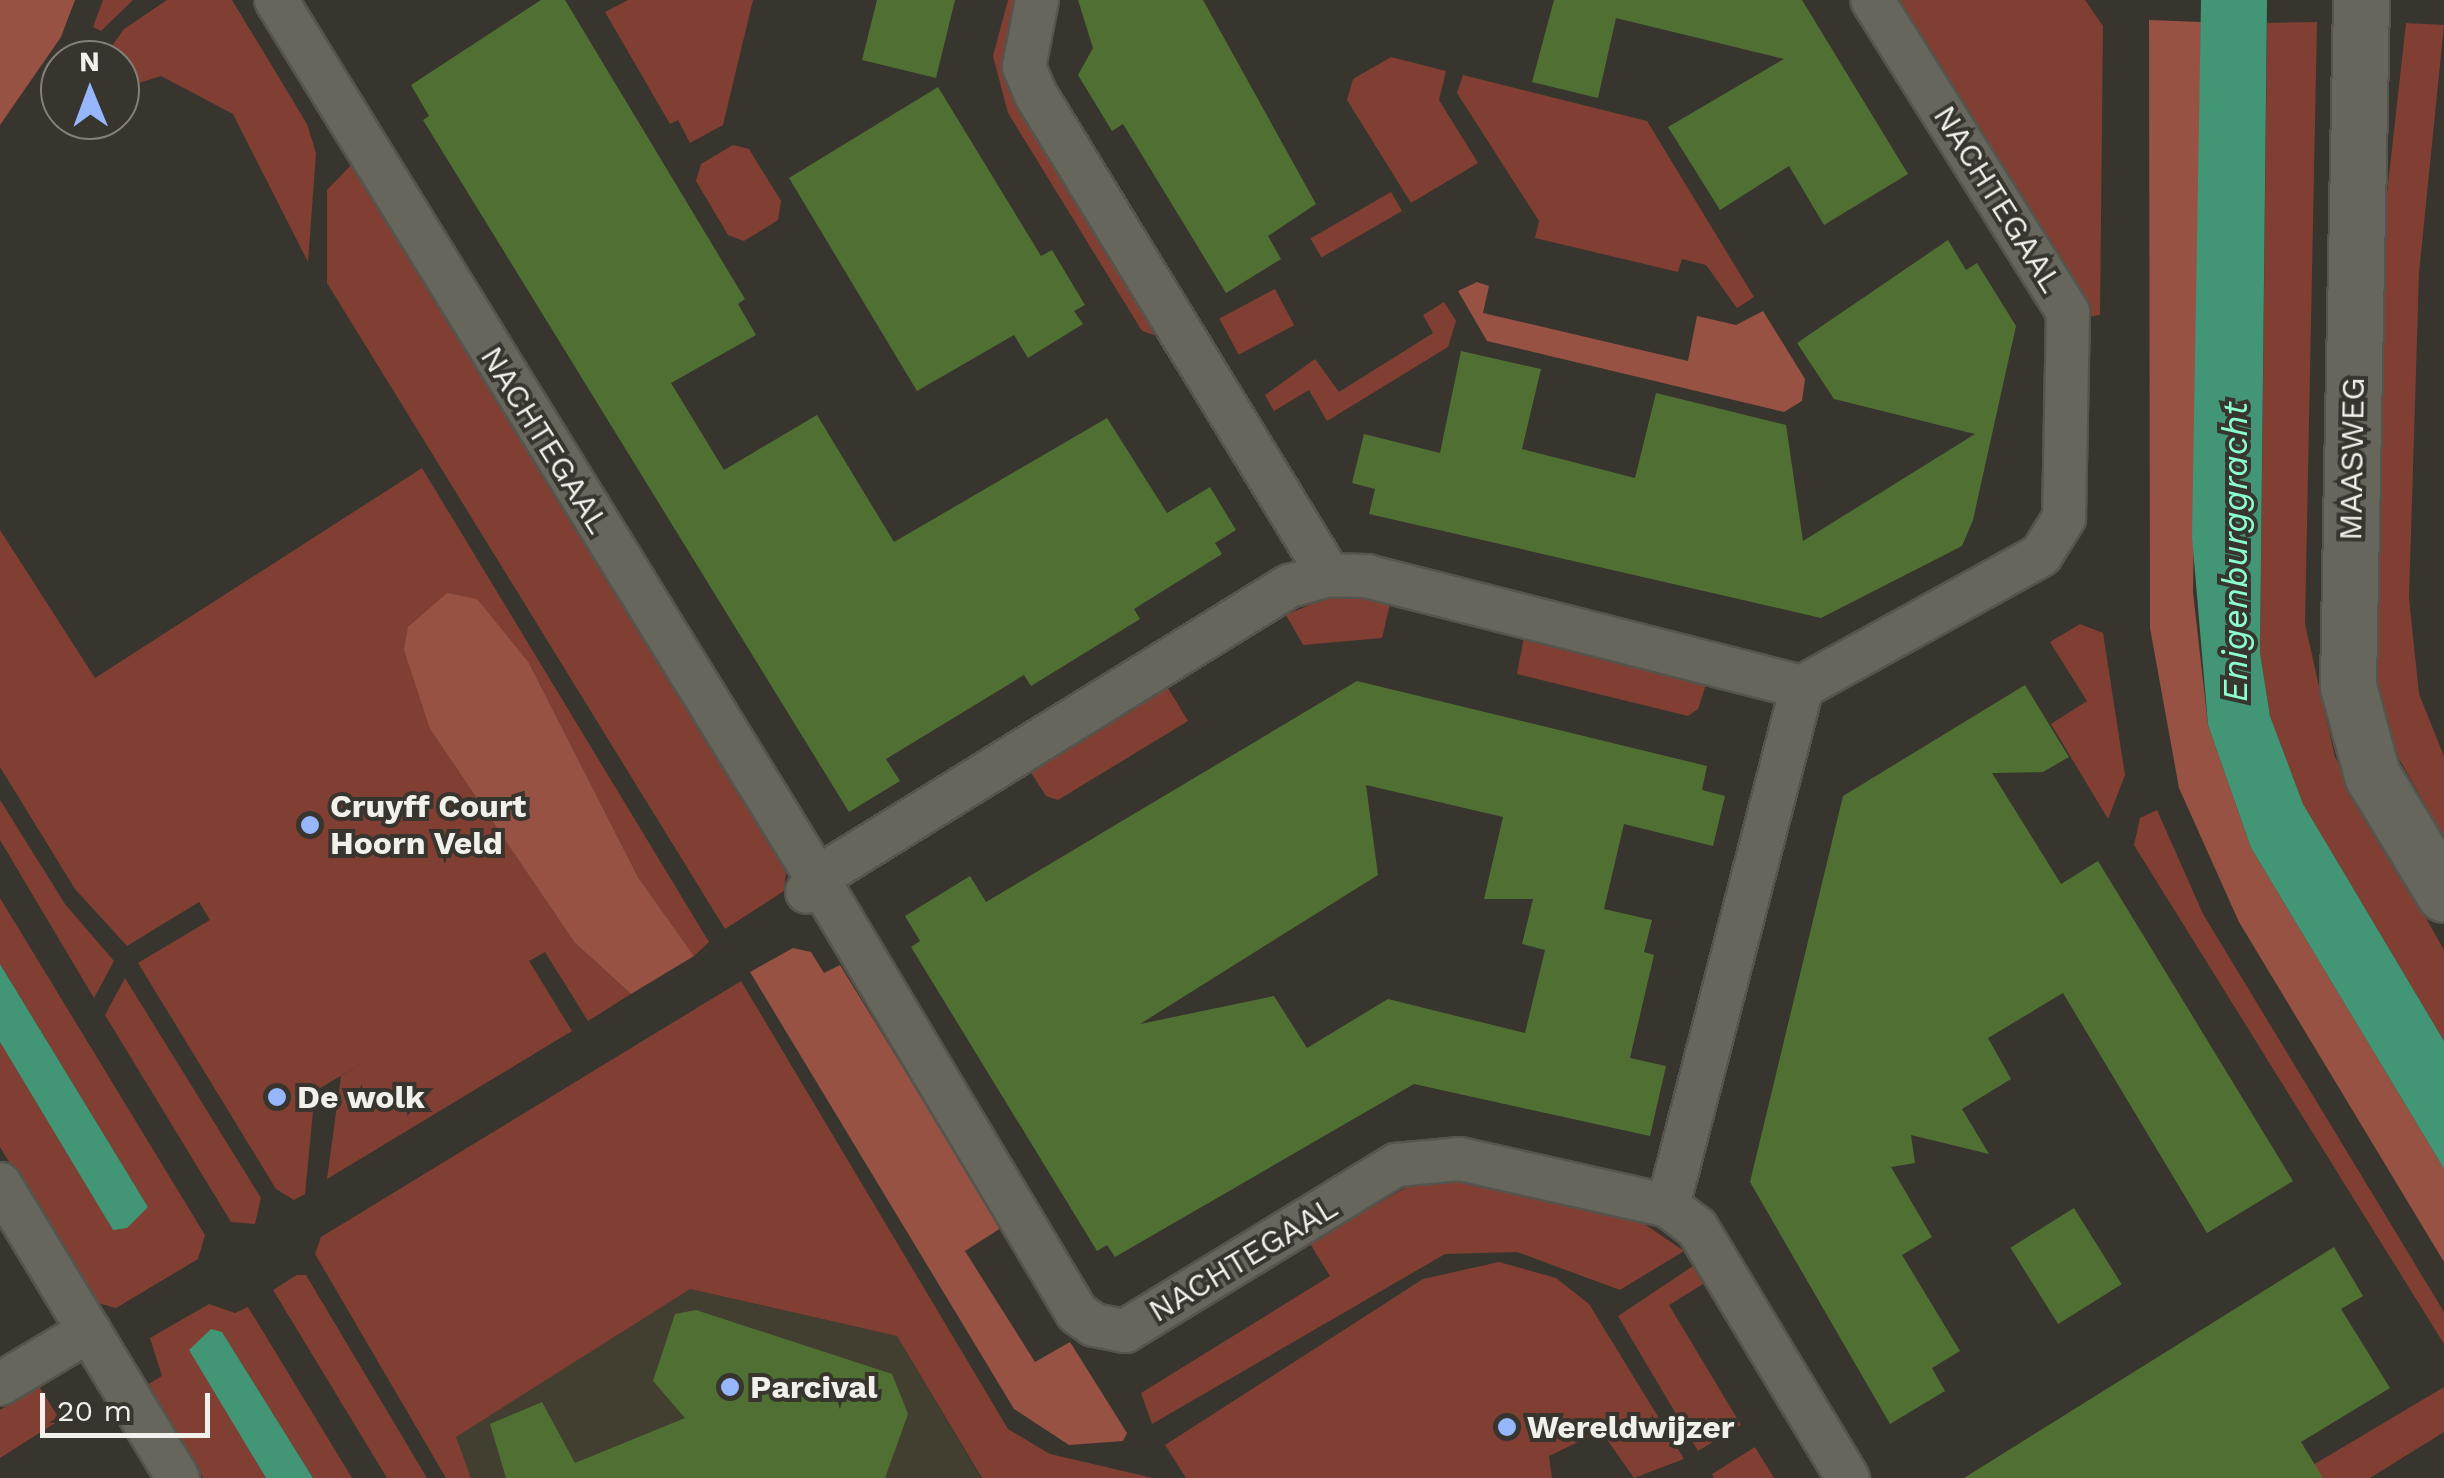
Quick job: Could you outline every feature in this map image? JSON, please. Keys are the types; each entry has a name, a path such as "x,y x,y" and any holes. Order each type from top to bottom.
{"street":[{"name":"NACHTEGAAL","path":"276,0 812,885 1077,1313 1094,1325 1126,1331 1423,1157 1668,1206"},
{"path":"1038,0 1024,66 1036,95 1329,575"},
{"name":"NACHTEGAAL","path":"1802,687 2040,555 2064,518 2068,312 1872,0"},
{"name":"MAASWEG","path":"2361,0 2348,686 2372,775 2444,894"},
{"path":"812,885 1289,586 1329,575 1368,576 1802,687 1668,1206 1697,1228 1848,1478"},
{"path":"0,1184 178,1478"},
{"path":"0,1384 89,1331"}],"shaded area":[{"path":"0,0 75,0 59,40 40,40 40,67 0,125"},
{"path":"103,0 133,0 101,31 93,27"},
{"path":"167,0 232,0 307,124 316,153 308,262 233,114 161,76 140,83 140,40 116,40 124,29"},
{"path":"628,0 753,0 723,125 690,143 678,120 670,124 605,12"},
{"path":"1008,0 1018,0 1154,335 1142,331 1008,113 993,56"},
{"path":"1898,0 2085,0 2103,26 2100,315 2087,317"},
{"path":"2149,20 2201,22 2193,592 2208,725 2251,848 2444,1169 2444,1262 2239,922 2179,788 2150,628"},
{"path":"2317,22 2305,624 2335,757 2444,950 2444,1041 2303,804 2270,716 2260,653 2267,23"},
{"path":"2406,23 2444,25 2419,273 2409,598 2419,694 2444,756 2444,837 2399,759 2373,678 2374,310"},
{"path":"1391,57 1446,71 1439,100 1478,163 1411,203 1347,100 1353,79"},
{"path":"1463,75 1647,121 1754,297 1737,308 1706,265 1682,259 1678,272 1535,238 1539,221 1457,93"},
{"path":"733,145 749,149 781,201 778,220 744,241 728,235 696,181 701,164"},
{"path":"353,163 786,872 784,891 725,929 327,283 327,190"},
{"path":"1391,192 1402,211 1321,258 1310,238"},
{"path":"1477,282 1489,286 1483,313 1688,361 1697,316 1736,325 1763,311 1805,379 1802,401 1784,412 1487,341 1458,291"},
{"path":"1275,289 1294,325 1239,355 1219,319"},
{"path":"1444,302 1456,321 1448,347 1327,421 1309,390 1274,411 1265,395 1315,359 1339,392 1433,333 1423,315"},
{"path":"422,468 709,942 694,956 638,877 529,663 430,729 574,942 631,994 588,1021 545,952 529,961 572,1031 327,1179 341,1076 371,1058 315,1091 305,1194 294,1200 276,1189 138,963 210,920 199,902 127,946 75,889 0,767 0,530 95,678"},
{"path":"447,593 477,599 529,663 638,877 694,956 631,994 574,942 430,729 404,650 408,627"},
{"path":"1337,593 1390,604 1382,638 1303,645 1286,615"},
{"path":"2080,624 2103,633 2125,775 2108,819 2051,724 2087,701 2050,642"},
{"path":"1524,637 1707,681 1698,709 1688,716 1517,674"},
{"path":"1168,688 1188,721 1058,800 1046,796 1030,771"},
{"path":"0,800 65,904 114,961 94,998 0,840"},
{"path":"2157,810 2203,914 2444,1312 2444,1344 2134,845 2140,818"},
{"path":"0,898 205,1235 198,1259 116,1308 94,1302 0,1147 0,1042 113,1230 148,1207 0,964"},
{"path":"793,948 811,952 824,973 840,965 1001,1228 965,1251 1035,1362 1070,1342 1127,1433 1123,1441 1069,1445 1014,1409 750,972"},
{"path":"125,978 261,1198 255,1224 231,1222 105,1015"},
{"path":"741,981 1008,1429 1050,1454 1153,1478 982,1478 897,1336 690,1289 456,1437 471,1478 446,1478 315,1254 321,1237"},
{"path":"1432,1173 1640,1221 1684,1251 1620,1290 1517,1252 1445,1254 1152,1424 1141,1393 1330,1276 1309,1242"},
{"path":"1499,1262 1556,1278 1589,1304 1684,1459 1634,1478 1601,1431 1549,1456 1552,1478 1186,1478 1165,1445 1423,1279"},
{"path":"1693,1266 1703,1284 1669,1305 1741,1425 1698,1451 1618,1316"},
{"path":"297,1275 306,1275 427,1478 387,1478 273,1290"},
{"name":"Parcival","path":"689,1289 897,1336 981,1478 471,1478 455,1437"},
{"path":"209,1304 235,1313 248,1307 352,1478 313,1478 222,1332 190,1350 266,1478 203,1478 147,1385 162,1376 150,1338"},
{"path":"39,1386 60,1420 0,1458 0,1410"},
{"path":"2444,1387 2444,1432 2370,1478 2291,1478"},
{"path":"1755,1447 1774,1478 1714,1478 1712,1474"}],"water":[{"name":"Enigenburggracht","path":"2201,0 2267,0 2260,653 2270,716 2303,804 2444,1041 2444,1169 2251,848 2208,725 2192,537"},
{"path":"0,964 148,1207 127,1228 113,1230 0,1042"},
{"path":"211,1329 222,1332 313,1478 266,1478 189,1350"}],"building":[{"path":"541,0 565,0 745,299 738,304 756,335 671,383 724,470 817,415 894,542 1107,418 1167,513 1210,487 1236,530 1215,543 1222,554 1134,609 1140,619 1031,686 1024,675 886,759 900,781 849,812 423,120 429,116 411,85"},
{"path":"877,0 955,0 936,78 862,60"},
{"path":"1078,0 1203,0 1316,204 1268,236 1281,259 1226,293 1123,124 1112,131 1078,75 1093,48"},
{"path":"1554,0 1802,0 1908,174 1824,225 1789,166 1720,210 1668,127 1784,59 1616,18 1598,98 1532,82"},
{"path":"938,87 1041,256 1052,250 1085,305 1074,311 1083,324 1028,358 1014,335 917,391 789,178"},
{"path":"1948,240 1966,270 1977,263 2016,326 1973,520 1962,546 1821,618 1369,514 1375,489 1352,483 1364,434 1440,453 1461,351 1541,369 1522,449 1635,478 1656,393 1786,425 1803,541 1975,434 1834,399 1797,343"},
{"path":"1357,681 1707,766 1702,790 1725,796 1713,846 1624,824 1604,909 1652,920 1644,952 1654,955 1630,1058 1666,1066 1650,1136 1414,1084 1115,1257 1107,1245 1097,1251 911,947 920,941 905,916 970,876 986,902","holes":["1366,785 1503,817 1484,899 1533,899 1522,944 1545,950 1525,1033 1388,999 1307,1048 1274,996 1140,1024 1378,875"]},
{"path":"2025,685 2069,757 2043,772 1992,773 2061,884 2098,861 2293,1181 2207,1233 2063,993 1988,1038 2011,1079 1962,1109 1989,1154 1911,1135 1915,1163 1891,1167 1932,1237 1902,1255 1960,1351 1932,1368 1945,1391 1890,1424 1750,1182 1843,796"},
{"path":"2074,1208 2122,1284 2058,1324 2010,1248"},
{"path":"2334,1247 2363,1296 2341,1309 2390,1388 2301,1442 2323,1478 1964,1478"},
{"path":"696,1310 892,1374 908,1414 885,1478 506,1478 490,1424 542,1402 575,1463 685,1418 653,1381 675,1314"}],"place":[{"name":"Cruyff Court Hoorn Veld","path":"310,825"},
{"name":"De wolk","path":"277,1097"},
{"name":"Parcival","path":"730,1387"},
{"name":"Wereldwijzer","path":"1507,1427"}]}
